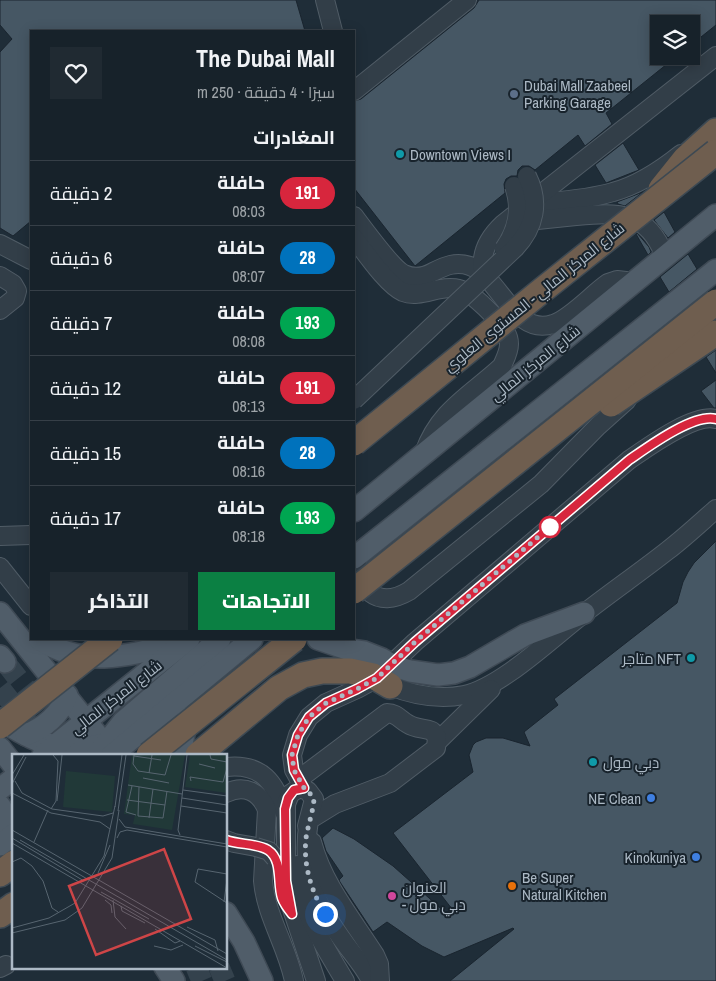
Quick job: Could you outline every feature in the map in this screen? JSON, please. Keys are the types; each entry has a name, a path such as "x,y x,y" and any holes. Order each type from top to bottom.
{"highway":[{"path":"652,203 673,173 716,131"},
{"name":"شارع المركز المالي - المستوى العلوي","path":"355,442 716,152"},
{"path":"355,590 716,302"},
{"path":"543,440 612,403 716,333"},
{"path":"0,726 109,640"},
{"path":"139,735 292,640"},
{"path":"199,754 286,683 312,672 350,671 386,676"},
{"path":"0,874 12,864"},
{"path":"0,915 12,906"}],"main road":[{"name":"شارع المركز المالي","path":"357,510 424,452 716,215"},
{"path":"355,557 716,270"},
{"path":"0,612 30,633"},
{"path":"0,612 69,697 108,753"},
{"path":"321,640 350,650 364,652 386,676 410,671 423,674 454,673 470,667 525,635 584,613"},
{"path":"41,640 63,650 105,657 126,656 188,640"},
{"name":"شارع المركز المالي","path":"49,752 86,720 188,640"},
{"path":"139,735 219,640"},
{"path":"0,719 49,752 80,749 108,753 139,735 252,640"},
{"path":"180,754 190,709 208,676"},
{"path":"26,735 44,726 54,717 69,697"},
{"path":"49,752 69,697"},
{"path":"0,748 12,763"},
{"path":"0,789 12,780"},
{"path":"0,806 4,814 0,823"},
{"path":"0,823 12,814"},
{"path":"0,845 12,836"},
{"path":"228,916 244,942 262,981"},
{"path":"166,968 174,981"}],"street":[{"path":"325,0 333,30"},
{"path":"355,90 467,0"},
{"path":"635,282 617,280 608,283 563,319 553,324 542,326 532,324 522,318 482,268 484,251 491,236 503,224 716,56"},
{"path":"528,204 600,195 626,188 663,168 716,124"},
{"path":"355,399 486,274 507,244 518,220 520,181"},
{"path":"503,224 604,213 624,215 634,219 657,238 665,257"},
{"path":"355,217 394,265 405,274 415,277 424,276 455,264 470,266 486,274"},
{"path":"355,239 397,289 416,294 446,288 460,289 475,298 506,333 509,344 507,356 502,366 443,417 435,428 424,452"},
{"path":"0,244 30,259"},
{"path":"0,276 13,284 18,291 15,298 0,310"},
{"path":"355,557 358,577 369,591 384,598 393,598 409,591 541,484 614,411 632,396 716,339"},
{"path":"345,981 318,936 302,899 298,879 297,863 300,847 314,799 301,784 294,770 292,755 298,735 309,717 326,703 386,676 629,460 659,440 698,419 716,419"},
{"path":"309,820 335,804 390,783 436,748 438,741 502,678 667,551 716,509"},
{"path":"0,536 30,535"},
{"path":"0,568 30,605"},
{"path":"386,676 406,692 446,697 464,695 481,690 502,678"},
{"path":"316,981 292,914 286,881 285,815 286,804 290,794 387,713 396,714 407,724 415,728 432,731 438,741"},
{"path":"228,767 248,768 265,777 278,792 285,815"},
{"path":"228,792 234,789 251,790 264,802 267,810 264,893 270,915 284,946 294,981"},
{"path":"309,820 306,854 308,871 316,898 334,928 371,981"},
{"path":"309,820 311,838 319,863 326,878 375,955 379,964 380,981"},
{"path":"228,841 256,846 269,851 275,858 282,899 292,914"}],"building":[{"path":"0,0 296,0 305,30 30,30 30,222 13,236 0,228 0,52 12,39 0,25"},
{"name":"Dubai Mall Zaabeel Parking Garage","path":"479,0 716,0 716,25 700,38 700,15 650,15 650,65 666,65 606,113 612,124 585,146 578,135 535,170 529,166 522,166 518,170 517,176 511,176 506,179 504,184 505,193 415,266 355,189 355,101 361,99 474,8"},
{"path":"623,143 639,170 606,183 595,165"},
{"path":"643,192 625,206 617,202"},
{"path":"664,212 675,232 668,238 654,220"},
{"path":"636,234 649,247 651,252 648,255"},
{"path":"688,254 697,269 669,292 660,277"},
{"path":"716,350 716,373 706,357"},
{"path":"716,380 716,408 714,408 701,391"},
{"name":"دبي مول","path":"716,541 716,981 450,981 514,929 444,957 422,946 387,922 373,932 340,882 339,880 343,876 326,851 322,838 333,828 354,839 393,866 447,914 452,909 393,833 473,772 469,755 476,742 486,738 503,738 530,746 524,732 558,705 554,699 677,603 688,572 694,563"}],"tunnel":[{"path":"5,662 77,753"},
{"path":"0,688 29,725"},
{"path":"196,968 202,981"},
{"path":"219,968 225,981"}],"bus line":[{"name":"191","path":"228,841 261,847 273,854 280,880 280,894 292,914 286,881 285,809 290,794 294,790 304,788 294,770 292,755 298,735 309,717 316,709 326,703 377,678 415,642 629,460 659,440 698,419 716,419"}],"place":[{"name":"Dubai Mall Zaabeel Parking Garage","path":"514,94"},
{"name":"Downtown Views I","path":"400,154"},
{"name":"متاجر NFT","path":"691,658"},
{"name":"دبي مول","path":"593,762"},
{"name":"NE Clean","path":"651,798"},
{"name":"Kinokuniya","path":"696,857"},
{"name":"Be Super Natural Kitchen","path":"512,886"},
{"name":"العنوان - دبي مول","path":"392,896"}],"route":[{"path":"325,914 311,884 306,854 309,820 314,799 312,794 304,788 294,770 292,762 294,745 303,725 316,709 377,678 415,642 550,527"}]}
